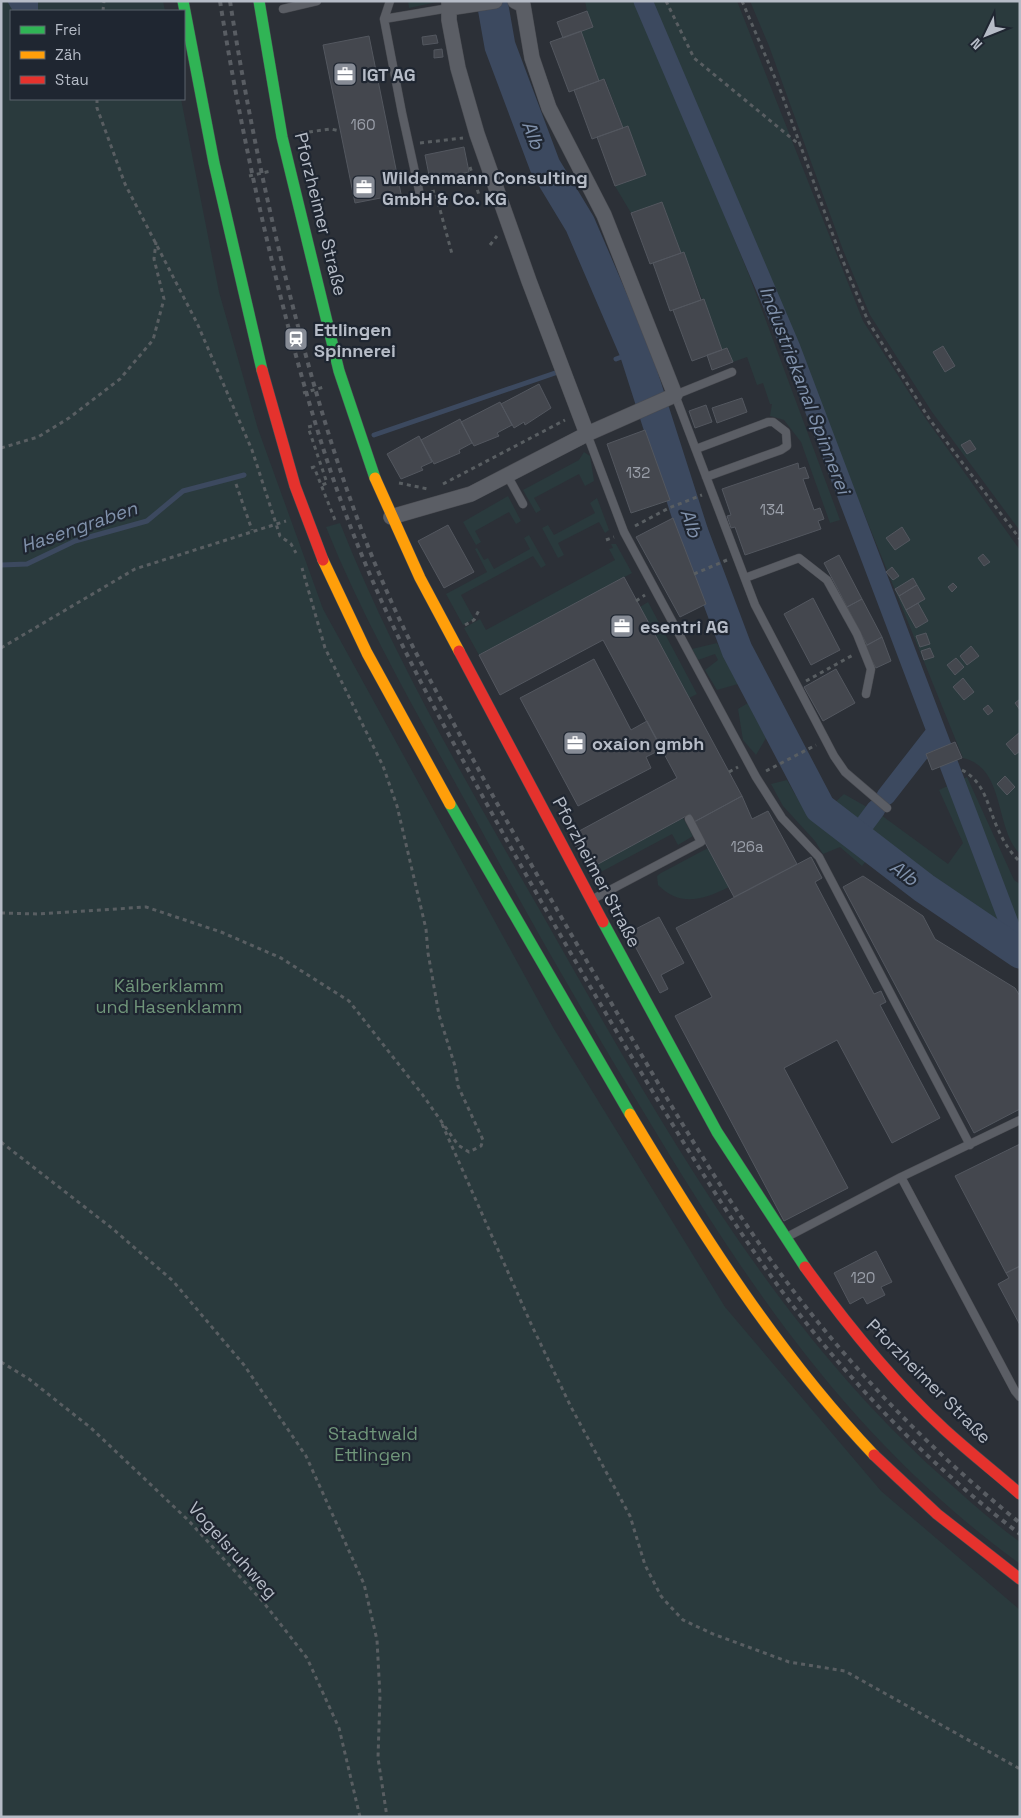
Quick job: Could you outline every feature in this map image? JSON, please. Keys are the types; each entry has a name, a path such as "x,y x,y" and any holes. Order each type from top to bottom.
{"main road":[{"name":"Pforzheimer Straße","path":"259,1 282,137 339,370 376,480 424,586 717,1132 784,1238 840,1316 887,1371 944,1429 1020,1494"},
{"path":"185,11 225,220 274,420 304,512 343,604 389,695 591,1050 708,1242 781,1347 862,1442 899,1479 960,1535 1020,1579"}],"street":[{"path":"495,1 465,6 449,5 458,68 477,134 529,281 587,434"},
{"path":"391,516 471,494 587,434 669,398 604,215 549,108 532,58 523,5 514,1"}],"lane":[{"path":"283,9 317,1"},
{"path":"390,1 384,19 420,195"},
{"path":"384,19 449,5"},
{"path":"732,372 669,398 696,449 755,605 834,756 845,772 887,808"},
{"path":"696,449 768,422 773,422 786,432 787,446 781,450 706,477"},
{"path":"587,434 624,532 756,777 782,818 819,857 970,1145"},
{"path":"507,475 523,504"},
{"path":"745,578 799,558 827,580 871,669 866,694"},
{"path":"591,900 701,842 689,819"},
{"path":"784,1238 901,1177 1020,1120"},
{"path":"901,1177 1015,1391 1020,1397"}],"path":[{"path":"666,1 694,58 802,147"},
{"path":"742,1 802,147 838,249 868,321 930,420 1020,539"},
{"path":"97,100 97,108 125,184 201,332 252,450 280,536 291,544 299,556"},
{"path":"308,132 331,129 340,131"},
{"path":"409,144 462,138"},
{"path":"249,176 266,172"},
{"path":"471,172 479,195"},
{"path":"435,192 452,254"},
{"path":"1,448 38,437 68,418 120,379 153,340 164,300 154,259 156,242"},
{"path":"303,393 319,388"},
{"path":"439,486 579,412"},
{"path":"312,426 308,427 327,483 322,485"},
{"path":"316,470 335,520 338,519"},
{"path":"376,480 390,475 394,482 432,490"},
{"path":"264,484 269,482"},
{"path":"236,484 252,530"},
{"path":"624,532 669,508 693,498"},
{"path":"1,648 135,569 252,530 276,525"},
{"path":"1,913 38,914 146,907 221,932 281,958 349,1001 438,1116 458,1145 469,1152 481,1146 483,1140 458,1086 455,1066 439,1015 428,954 426,929 397,806 384,766 325,648 301,565"},
{"path":"694,574 713,566"},
{"path":"797,686 863,650"},
{"path":"756,777 803,752"},
{"path":"962,770 974,776 986,794 997,828 1010,852 1020,862"},
{"path":"438,1116 532,1326 571,1407 630,1516 645,1565 661,1596 668,1604 683,1620 713,1634 789,1662 845,1671 1020,1769"},
{"path":"1,1142 113,1229 173,1281 244,1365 306,1456 364,1584 377,1640 380,1696 378,1758 387,1817"},
{"name":"Vogelsruhweg","path":"1,1362 28,1379 92,1428 188,1520 270,1611 307,1658 339,1728 360,1817"}],"green space":[{"name":"Stadtwald Ettlingen","path":"1,1 163,1 165,10 10,10 10,100 181,100 219,292 258,429 323,609 554,1029 725,1307 881,1491 1020,1610 1020,1817 1,1817"},
{"path":"408,1 437,1 437,2 409,8"},
{"path":"585,1 637,1 749,275 840,520 830,523 801,442 784,420 770,416 772,404 770,404 763,383 757,385 747,357 733,362 728,348 722,350 684,253 681,253 662,202 631,213 615,186 646,175 628,126 623,128 605,79 599,81 581,31 587,11"},
{"path":"652,1 737,1 863,321 926,419 1020,550 1020,854 1012,843 1006,829 993,786 986,774 977,764 963,758 738,202"},
{"path":"750,1 1020,1 1020,531 932,412 870,315 843,250 769,46"},
{"path":"584,452 590,456 594,481 585,486 579,474 534,498 541,510 536,513 523,490 579,460"},
{"path":"508,496 521,521 516,524 509,512 475,531 481,542 476,545 463,522"},
{"path":"597,498 609,530 605,533 599,522 558,543 564,555 558,558 542,528 548,525 554,535 595,513 590,503"},
{"path":"340,523 384,624 460,771 628,1064 718,1210 768,1281 820,1349 877,1414 939,1474 1020,1542 1020,1564 960,1517 906,1467 856,1415 810,1360 766,1302 725,1243 646,1116 567,983 404,690 363,610 326,527"},
{"path":"529,535 546,565 541,568 533,556 461,595 474,619 463,625 446,594 487,572 475,549 477,548 484,560 488,558 494,569 530,549 524,538"},
{"path":"611,544 616,544 632,573 479,655 464,628 480,619 486,630 615,560 609,549 613,548"},
{"path":"648,602 697,694 689,698 640,607"},
{"path":"717,643 738,684 717,690 705,670 718,660 715,654 698,660 692,649"},
{"path":"748,703 766,738 756,755 743,740 738,709"},
{"path":"967,777 1014,880 1020,884 1020,946 828,809 844,794 881,815 948,864 963,843 939,790"},
{"path":"787,780 803,806 821,826 867,860 862,866 840,847 823,854 815,841 783,806 771,784"},
{"path":"683,818 693,836 678,845 672,834 599,873 605,883 599,887 589,869"},
{"path":"708,848 729,887 701,898 683,899 666,892 658,885 657,876 661,873"}],"water":[{"path":"7,1 38,1 38,10 12,10"}],"building":[{"path":"587,11 593,27 563,38 557,22"},
{"path":"581,31 599,81 569,92 550,42"},
{"path":"436,35 438,43 423,45 422,37"},
{"path":"369,36 401,194 355,203 323,45"},
{"path":"442,49 443,57 434,58 434,50"},
{"path":"604,79 623,128 592,139 574,90"},
{"path":"628,126 646,175 615,186 597,137"},
{"path":"464,147 469,172 430,180 425,155"},
{"path":"662,202 681,253 650,264 631,213"},
{"path":"684,252 701,300 670,311 653,263"},
{"path":"704,299 722,350 692,361 673,310"},
{"path":"943,346 955,366 945,372 933,352"},
{"path":"727,348 733,362 712,370 707,355"},
{"path":"539,384 551,408 525,425 524,422 514,428 501,404"},
{"path":"742,398 747,412 717,423 712,408"},
{"path":"500,402 512,425 497,433 499,436 474,446 461,422"},
{"path":"706,405 712,422 695,428 689,411"},
{"path":"460,419 472,443 459,450 460,453 434,464 421,440"},
{"path":"645,430 670,500 631,513 607,444"},
{"path":"419,436 432,462 421,467 423,470 401,479 387,454"},
{"path":"970,440 976,449 967,454 961,445"},
{"path":"798,463 799,469 805,467 809,478 803,479 814,510 820,508 824,519 818,521 821,529 745,555 735,527 731,528 727,516 731,515 722,489"},
{"path":"673,518 706,604 680,617 636,537"},
{"path":"448,525 474,572 444,588 418,541"},
{"path":"902,527 910,540 895,550 886,538"},
{"path":"983,554 990,562 984,566 978,558"},
{"path":"839,555 862,599 847,607 824,563"},
{"path":"892,567 899,576 893,580 886,572"},
{"path":"624,577 742,796 694,822 690,814 589,869 570,836 677,778 603,640 500,695 479,655"},
{"path":"913,578 917,585 899,596 895,589"},
{"path":"953,583 957,587 952,592 948,587"},
{"path":"917,585 925,599 906,610 899,596"},
{"path":"813,598 840,650 811,665 784,614"},
{"path":"862,599 882,637 867,645 847,607"},
{"path":"918,603 928,621 916,628 906,610"},
{"path":"926,633 930,644 920,647 916,636"},
{"path":"882,637 891,661 876,668 864,647"},
{"path":"971,646 979,656 967,665 960,656"},
{"path":"930,648 934,657 924,660 921,651"},
{"path":"956,658 964,667 955,675 947,665"},
{"path":"594,659 631,730 647,721 662,749 646,757 651,768 578,806 520,698"},
{"path":"836,669 855,703 823,721 804,687"},
{"path":"963,678 974,692 964,700 953,687"},
{"path":"1020,699 1020,710 1015,703"},
{"path":"988,705 993,711 988,715 983,709"},
{"path":"1020,732 1020,751 1015,755 1006,744"},
{"path":"955,742 962,758 932,770 926,754"},
{"path":"1005,776 1015,787 1007,795 997,784"},
{"path":"742,796 752,819 768,811 797,864 734,897 694,822"},
{"path":"811,857 822,878 815,882 874,994 881,991 886,1002 880,1005 940,1118 892,1143 837,1040 784,1068 848,1188 784,1221 675,1016 712,997 676,928"},
{"path":"863,876 923,916 935,939 1015,988 1020,996 1020,1109 974,1133 843,887"},
{"path":"659,917 684,963 661,975 668,989 660,993 628,933"},
{"path":"1020,1144 1020,1266 1006,1273 955,1176"},
{"path":"876,1251 892,1282 881,1287 885,1295 867,1304 863,1297 850,1304 834,1273"},
{"path":"1020,1266 1020,1325 998,1284 1009,1278 1006,1273"}],"waterway":[{"name":"Alb","path":"492,1 500,46 545,166 580,224 635,352 693,533 737,650 820,808 924,888 1020,953"},
{"name":"Industriekanal Spinnerei","path":"643,1 791,348 1020,952"},
{"path":"616,359 635,352"},
{"path":"374,435 558,372"},
{"name":"Hasengraben","path":"1,565 27,564 75,541 147,521 183,491 244,475"},
{"path":"886,796 935,733"},
{"path":"856,836 876,809"}],"railway":[{"path":"220,1 258,202 287,322 312,412 330,471 351,529 386,611 424,688 524,872 606,1014 706,1178 768,1272 815,1334 897,1426 957,1482 1020,1534"},
{"path":"230,1 250,118 275,234 313,383 335,454 373,559 397,614 426,672 588,964 691,1138 759,1243 809,1311 864,1376 924,1438 987,1496 1020,1523"}],"traffic: fast":[{"path":"183,1 185,10"},
{"path":"259,1 282,137 339,371 375,478"},
{"path":"185,11 214,163 262,370"},
{"path":"450,804 630,1114"},
{"path":"603,922 717,1132 805,1267"}],"traffic: slow":[{"path":"375,478 420,578 459,651"},
{"path":"323,560 367,653 450,804"},
{"path":"630,1114 685,1204 743,1292 806,1376 874,1455"}],"traffic: jam":[{"path":"262,370 295,486 323,560"},
{"path":"459,651 603,922"},
{"path":"805,1267 837,1310 906,1392 953,1437 1020,1494"},
{"path":"874,1455 937,1514 1020,1579"}],"place":[{"name":"IGT AG","path":"345,74"},
{"name":"Wildenmann Consulting GmbH & Co. KG","path":"364,187"},
{"name":"Ettlingen Spinnerei","path":"296,339"},
{"name":"esentri AG","path":"622,626"},
{"name":"oxaion gmbh","path":"575,743"}],"park label":[{"name":"Kälberklamm und Hasenklamm","path":"169,995"}]}
